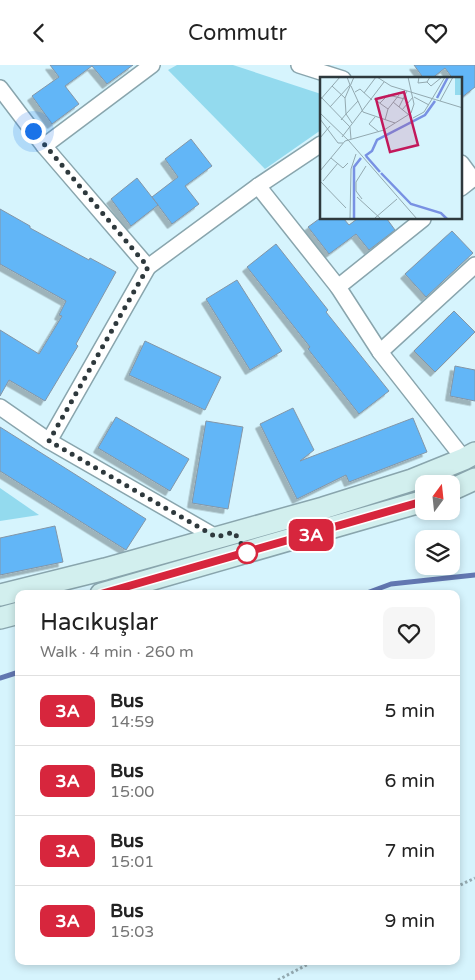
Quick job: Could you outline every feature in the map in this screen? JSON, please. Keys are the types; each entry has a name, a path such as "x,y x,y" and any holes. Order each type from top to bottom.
{"main road":[{"path":"20,590 105,569 332,505 412,480 470,456"},
{"path":"460,486 475,479"},
{"path":"115,590 415,504"},
{"path":"0,595 15,591"},
{"path":"0,618 15,614"}],"street":[{"path":"44,146 152,65"},
{"path":"299,65 337,77"},
{"path":"0,88 44,146 148,267"},
{"path":"49,441 148,267 258,186 320,145"},
{"path":"462,164 474,178 462,187"},
{"path":"258,186 338,287 380,351 470,456"},
{"path":"338,287 422,220"},
{"path":"380,351 475,265"},
{"path":"0,407 49,441 216,537"}],"path":[{"path":"460,885 475,878"},
{"path":"278,980 306,965"}],"shaded area":[{"path":"177,65 233,65 320,94 320,131 265,169 168,70"},
{"path":"0,488 39,515 0,521"}],"building":[{"path":"50,65 133,65 107,84 92,66 65,86 79,104 52,124 32,96 59,77"},
{"path":"414,65 475,65 475,87 462,97 462,77 452,77 445,68 434,77 423,77"},
{"path":"191,139 212,166 185,186 199,204 172,224 152,197 178,177 165,159"},
{"path":"137,178 158,205 131,226 111,199"},
{"path":"0,209 30,226 30,228 89,260 90,258 116,272 76,344 78,346 45,401 9,380 0,396 0,330 39,354 62,316 59,315 66,301 0,264"},
{"path":"319,219 345,220 349,225 356,220 388,220 395,230 369,250 356,234 329,254 308,227"},
{"path":"452,231 473,253 426,297 405,274"},
{"path":"276,244 328,310 326,312 389,391 359,414 308,349 310,347 247,267"},
{"path":"237,280 282,351 250,370 206,299"},
{"path":"454,311 475,332 435,372 414,351"},
{"path":"145,341 221,377 205,410 129,375"},
{"path":"455,366 475,370 475,401 450,396"},
{"path":"293,408 314,450 300,461 413,418 427,452 349,482 346,475 297,499 260,424"},
{"path":"116,417 189,459 170,491 98,448"},
{"path":"206,421 243,427 228,509 192,503"},
{"path":"0,427 146,519 126,550 0,471"},
{"path":"55,526 63,562 0,575 0,538"}],"waterway":[{"path":"375,590 391,584 475,575"},
{"path":"0,678 15,673"}],"bus line":[{"name":"3A","path":"115,590 415,505"}],"route":[{"path":"33,131 148,267 49,441 216,537 234,532 247,553"}]}
